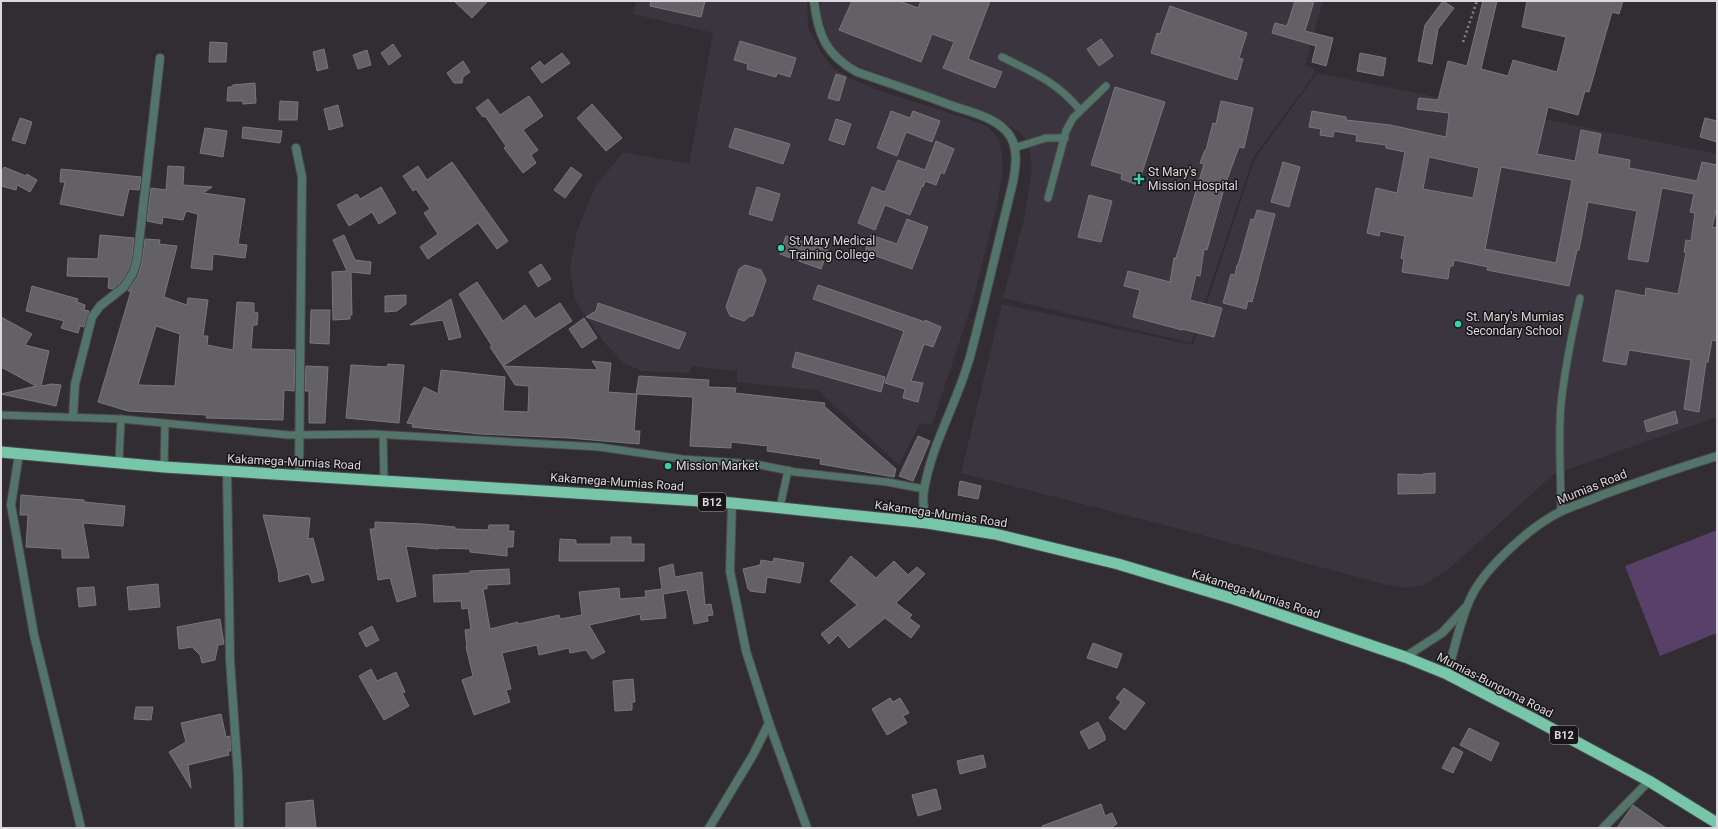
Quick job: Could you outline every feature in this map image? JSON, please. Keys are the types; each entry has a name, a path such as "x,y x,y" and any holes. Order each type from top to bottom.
{"highway":[{"name":"Kakamega-Mumias Road","path":"1,452 227,471 732,503 926,523 995,534 1118,564 1234,599 1405,657"},
{"name":"Mumias-Bungoma Road","path":"1405,657 1447,674 1649,781 1717,823"}],"street":[{"path":"814,1 815,17 823,40 842,64 857,72 987,118 1008,132 1014,148 1016,166 1013,182 971,354 955,401 936,446 924,489 923,508 926,523"},
{"path":"73,417 75,384 92,317 100,306 124,287 133,273 137,260 160,58"},
{"path":"296,148 302,178 299,434 300,476"},
{"path":"19,454 11,505 34,635 81,828"},
{"name":"Mumias Road","path":"1447,674 1466,608 1481,581 1506,552 1562,511 1633,483 1717,456"},
{"path":"227,471 230,660 238,775 239,828"},
{"path":"732,503 730,571 746,651 769,723 807,828"},
{"name":"Mumias Road","path":"1405,657 1442,633 1466,608"},
{"path":"709,828 769,723"},
{"path":"1603,828 1649,781"}],"lane":[{"path":"1002,57 1052,83 1069,96 1080,110"},
{"path":"1048,198 1065,138 1073,118 1106,86"},
{"path":"1014,148 1046,138 1065,138"},
{"path":"1562,511 1560,443 1561,404 1580,298"},
{"path":"1,415 121,419 289,435 383,435 599,447 682,459 755,464 788,470 887,482 924,489"},
{"path":"119,463 121,419"},
{"path":"164,466 165,423"},
{"path":"383,435 384,480"},
{"path":"780,507 788,470"}],"path":[{"path":"1463,42 1478,1"}],"shaded area":[{"name":"St Mary Medical Training College","path":"636,1 807,1 808,27 821,53 833,68 852,79 875,89 977,122 988,127 998,138 1002,154 1003,170 996,209 972,304 932,425 920,423 899,465 817,390 737,382 737,371 691,366 690,373 642,371 623,363 604,342 575,300 570,268 577,231 595,187 623,152 689,164 713,33 633,14"},
{"name":"St Mary's Mission Hospital","path":"822,1 1323,1 1305,66 1312,68 1316,72 1253,158 1191,343 1003,298 1024,219 1032,169 1029,149 1025,138 1021,133 998,119 846,61 836,52 825,32 820,11"},
{"name":"St. Mary's Mumias Secondary School","path":"1317,73 1717,154 1717,417 1554,474 1450,568 1424,585 1407,588 1387,585 1172,527 961,473 1002,304 1193,345 1255,159"},
{"path":"1717,530 1717,633 1660,656 1625,566"}],"building":[{"path":"454,1 488,1 472,18"},
{"path":"651,1 705,1 701,17 650,6"},
{"path":"852,1 899,1 918,8 921,1 990,1 968,59 1002,72 995,88 943,68 954,42 932,34 921,62 839,30"},
{"path":"1295,1 1314,1 1305,31 1333,38 1326,66 1312,62 1316,46 1272,33 1275,23 1287,26"},
{"path":"1443,1 1454,8 1438,29 1432,64 1418,61 1425,25"},
{"path":"1483,1 1497,1 1481,69 1508,76 1513,60 1557,72 1566,37 1522,27 1527,1 1623,1 1619,14 1612,12 1589,92 1585,91 1578,115 1548,107 1537,154 1575,161 1581,130 1601,134 1597,154 1630,160 1629,168 1697,181 1702,162 1717,165 1717,207 1712,227 1717,228 1717,341 1712,340 1708,362 1706,362 1699,412 1684,409 1691,360 1629,350 1626,365 1603,361 1616,290 1645,296 1646,288 1678,294 1686,253 1684,252 1686,240 1691,241 1695,213 1690,212 1694,194 1662,188 1648,262 1628,259 1637,211 1588,202 1579,250 1577,250 1569,286 1487,270 1488,267 1454,260 1453,266 1450,266 1448,279 1402,272 1404,259 1401,258 1405,236 1380,231 1379,236 1367,233 1376,188 1397,193 1405,152 1386,148 1386,145 1356,141 1357,135 1334,131 1333,137 1320,135 1321,129 1309,127 1312,111 1346,117 1346,120 1390,125 1446,137 1449,113 1417,109 1419,98 1438,100 1448,61 1467,66","holes":["1429,157 1479,168 1473,198 1423,189","1501,167 1572,180 1556,263 1485,249"]},
{"path":"1170,6 1247,33 1239,58 1243,59 1237,80 1151,53 1157,33 1160,34"},
{"path":"1101,39 1113,56 1099,66 1087,49"},
{"path":"740,41 796,58 790,77 777,73 776,77 747,69 748,64 734,60"},
{"path":"210,42 227,43 226,62 209,62"},
{"path":"393,44 401,56 389,65 381,53"},
{"path":"324,49 328,68 317,71 313,52"},
{"path":"367,50 371,65 358,69 353,55"},
{"path":"562,53 570,63 542,83 531,68 540,61 544,66"},
{"path":"1360,53 1386,58 1383,76 1357,71"},
{"path":"463,61 470,72 463,77 462,83 454,83 447,73"},
{"path":"836,74 846,77 839,101 828,98"},
{"path":"255,83 256,103 243,104 243,101 227,101 228,87 233,85"},
{"path":"1115,87 1165,102 1138,185 1121,179 1122,174 1091,165"},
{"path":"529,96 543,116 523,130 538,150 531,155 536,163 523,173 504,148 506,146 485,116 483,117 476,108 488,99 500,115"},
{"path":"280,101 298,102 297,120 279,120"},
{"path":"1221,101 1253,108 1244,148 1239,147 1225,185 1207,250 1204,249 1200,276 1196,275 1190,300 1222,308 1214,337 1133,317 1140,290 1124,286 1128,271 1170,282 1174,258 1176,258 1204,164 1200,163 1206,150 1213,123 1216,124"},
{"path":"592,104 622,138 606,151 577,118"},
{"path":"338,105 343,126 329,130 324,109"},
{"path":"891,111 910,118 913,111 940,121 932,142 906,132 897,156 877,148"},
{"path":"20,118 32,122 25,144 12,140"},
{"path":"1705,118 1717,121 1717,142 1700,137"},
{"path":"836,119 851,124 844,145 829,140"},
{"path":"243,127 282,131 280,143 242,138"},
{"path":"205,128 227,131 223,157 200,153"},
{"path":"735,128 790,144 783,164 729,147"},
{"path":"936,141 954,149 944,174 941,172 936,185 925,181 910,215 885,205 875,230 858,223 872,187 885,192 898,160 925,170"},
{"path":"452,162 508,241 497,249 478,223 428,259 420,247 438,234 424,213 430,209 416,189 413,191 403,176 418,166 427,180"},
{"path":"1283,162 1300,167 1289,207 1271,202"},
{"path":"168,166 184,167 183,185 212,187 203,193 245,199 238,244 247,245 245,258 213,254 212,270 191,268 198,214 186,211 183,220 163,217 162,224 147,221 151,188 166,190"},
{"path":"4,167 26,176 27,174 37,180 30,192 17,185 16,190 1,186 1,174"},
{"path":"571,167 582,175 565,198 554,190"},
{"path":"61,169 141,177 139,190 129,189 123,216 60,204 65,182 60,182"},
{"path":"381,187 396,213 379,224 372,212 349,226 337,205 357,194 360,199"},
{"path":"757,187 780,194 772,221 749,214"},
{"path":"1089,195 1112,201 1101,242 1078,237"},
{"path":"1257,210 1275,214 1252,302 1248,301 1246,309 1223,303 1231,274 1235,275 1251,219 1254,220"},
{"path":"907,219 928,227 912,269 865,252 871,235 897,244"},
{"path":"100,235 134,238 132,259 128,271 120,283 113,289 108,288 109,277 67,276 68,258 98,259"},
{"path":"344,235 355,260 371,262 370,274 351,272 352,315 350,315 350,319 333,320 332,272 347,271 333,240"},
{"path":"786,236 828,250 821,269 780,254"},
{"path":"145,239 160,240 159,244 177,246 164,297 187,305 188,298 208,300 203,336 208,336 207,345 233,350 237,302 254,303 254,312 258,313 257,325 253,325 251,349 295,350 294,391 284,390 283,420 206,418 207,415 128,411 98,402 131,291 128,291 138,276 142,262","holes":["156,326 180,334 175,386 138,385"]},
{"path":"541,264 551,279 538,287 529,272"},
{"path":"745,265 761,270 766,280 753,316 750,316 744,321 730,316 726,307 739,269"},
{"path":"477,282 503,321 525,305 535,319 560,303 572,321 503,366 459,294"},
{"path":"818,285 925,322 925,320 941,327 933,347 924,344 911,381 923,383 918,402 903,398 905,389 885,383 904,331 813,299"},
{"path":"32,286 78,299 77,302 85,305 84,310 89,311 84,327 80,326 78,333 61,328 64,321 26,311"},
{"path":"406,295 406,304 397,311 385,312 385,296"},
{"path":"451,299 461,337 449,340 443,320 410,325"},
{"path":"598,303 686,333 679,349 586,317 596,311"},
{"path":"311,310 330,310 329,344 310,343"},
{"path":"1,317 32,334 25,345 49,351 41,386 52,384 61,385 56,406 1,394 36,386 1,367"},
{"path":"584,318 597,338 582,348 569,329"},
{"path":"796,352 885,377 881,392 792,367"},
{"path":"592,361 611,363 608,392 636,394 639,376 709,380 708,387 736,388 735,393 825,403 824,406 896,469 894,477 820,464 821,459 767,451 768,446 731,442 731,448 690,446 693,397 637,394 634,431 640,431 639,444 569,438 481,434 412,427 413,424 407,423 424,387 438,394 441,370 505,377 503,411 528,412 529,386 515,385 503,366 598,370"},
{"path":"388,364 404,365 399,423 346,418 351,365 387,367"},
{"path":"306,366 328,367 325,423 309,423 309,391 305,391"},
{"path":"1675,411 1678,423 1647,432 1644,421"},
{"path":"918,436 930,441 913,481 899,476"},
{"path":"1435,473 1435,493 1398,494 1398,474 1423,475"},
{"path":"960,481 981,486 978,499 958,495"},
{"path":"21,495 84,500 84,502 125,506 123,526 83,523 89,558 62,558 62,549 26,547 28,515 20,515"},
{"path":"263,515 310,518 308,539 313,538 324,580 312,583 309,574 279,582 278,571"},
{"path":"375,522 423,524 455,527 455,529 488,530 489,525 509,525 508,531 514,531 513,547 507,547 507,556 470,552 470,549 438,549 406,546 416,596 397,602 390,578 378,580 370,529 375,529"},
{"path":"611,537 631,537 631,544 644,544 644,561 559,561 560,539 576,540 576,544 611,544"},
{"path":"851,556 876,578 894,561 908,575 917,567 925,574 896,603 912,615 909,618 920,626 911,638 885,618 849,648 838,635 829,644 821,634 857,605 830,581"},
{"path":"774,558 804,563 800,583 767,577 765,593 750,591 748,589 743,569 760,565 761,560 773,562"},
{"path":"673,564 675,577 702,572 705,605 711,604 713,615 707,616 708,621 694,624 687,590 663,594 666,618 641,620 640,614 589,625 605,652 592,659 586,650 570,653 569,648 539,655 537,645 502,653 511,689 506,690 510,702 474,715 462,680 473,676 466,647 465,630 471,629 468,608 462,609 461,601 434,602 433,575 509,569 510,584 487,585 487,589 483,589 490,629 518,622 518,624 559,615 560,619 582,615 579,592 619,588 620,599 646,597 645,591 662,589 659,568"},
{"path":"158,584 160,607 129,610 127,587"},
{"path":"94,587 96,605 79,607 77,588"},
{"path":"220,619 224,644 218,645 215,660 202,663 200,655 192,647 179,649 177,627"},
{"path":"372,626 379,640 366,647 359,633"},
{"path":"1093,643 1122,654 1117,668 1087,658"},
{"path":"371,669 377,681 396,672 405,692 402,693 409,706 384,720 359,676"},
{"path":"633,679 635,702 632,702 632,710 615,711 613,681"},
{"path":"1124,688 1145,703 1125,730 1109,718 1121,702 1116,698"},
{"path":"890,698 893,702 900,698 909,713 903,716 907,723 887,735 872,709"},
{"path":"136,707 153,707 151,720 134,719"},
{"path":"221,714 226,737 230,736 231,751 228,751 229,755 188,765 191,788 169,752 186,742 181,723"},
{"path":"1098,722 1105,736 1105,740 1089,749 1080,732"},
{"path":"1469,728 1499,743 1491,761 1460,745"},
{"path":"1453,747 1463,752 1453,773 1442,768"},
{"path":"983,755 986,767 960,774 957,761"},
{"path":"936,789 941,809 918,816 912,795"},
{"path":"313,800 316,828 286,828 286,803"},
{"path":"1101,804 1105,816 1112,813 1117,824 1110,828 1043,828 1042,826"},
{"path":"1633,805 1666,828 1617,828"}],"place":[{"name":"St Mary's Mission Hospital","path":"1139,179"},
{"name":"St Mary Medical Training College","path":"781,248"},
{"name":"St. Mary's Mumias Secondary School","path":"1458,324"},
{"name":"Mission Market","path":"668,466"}]}
